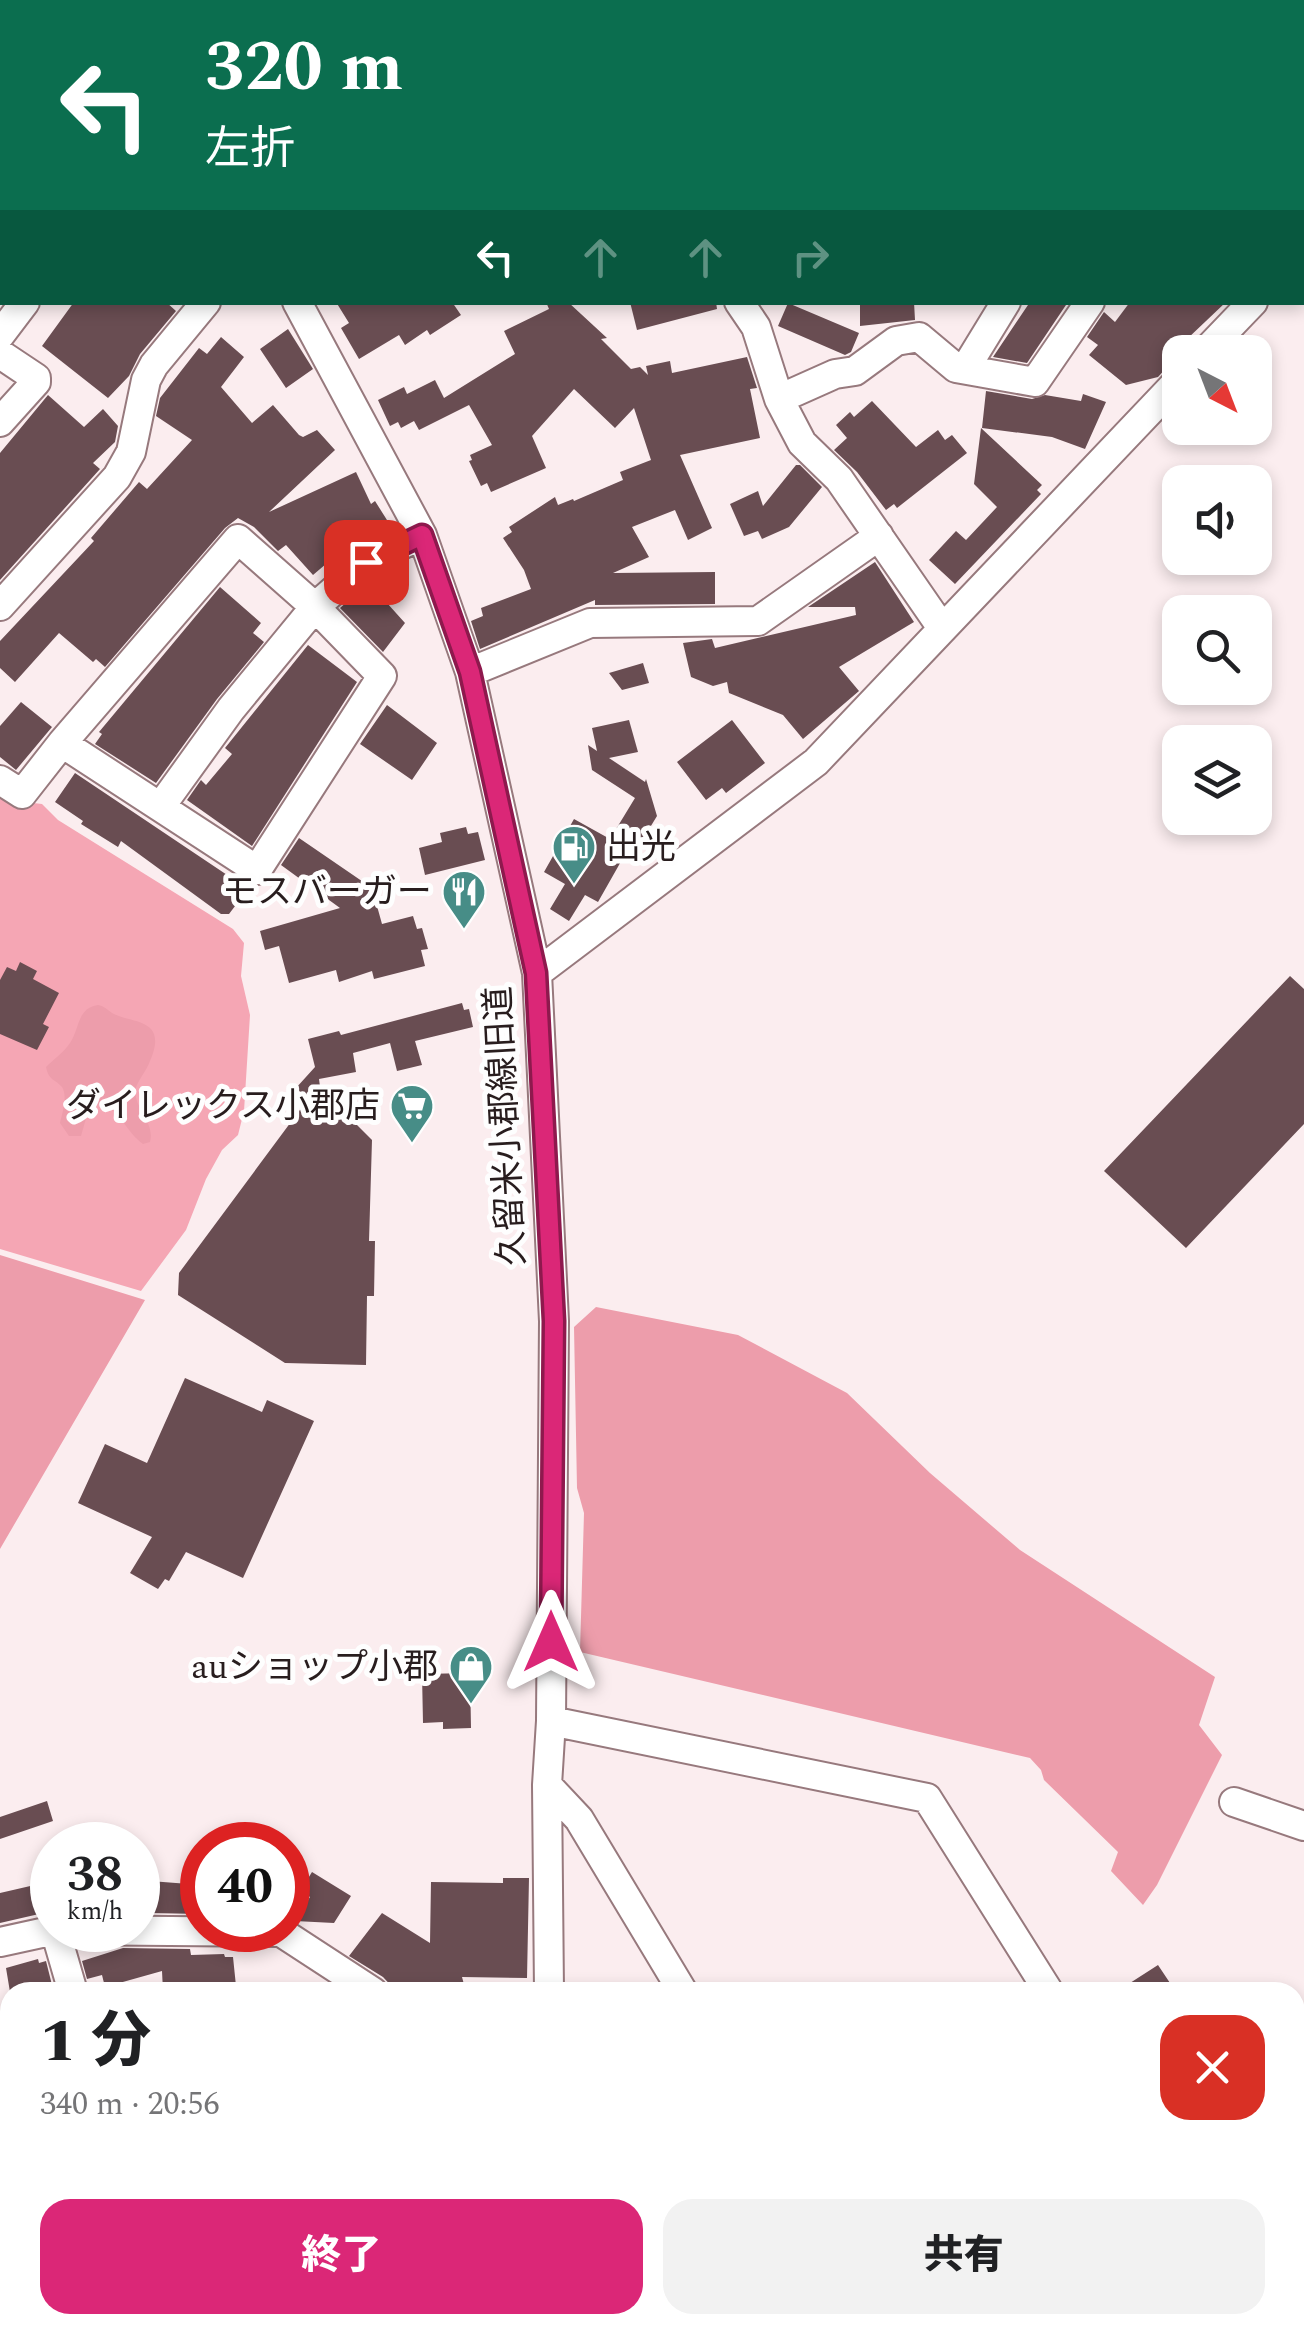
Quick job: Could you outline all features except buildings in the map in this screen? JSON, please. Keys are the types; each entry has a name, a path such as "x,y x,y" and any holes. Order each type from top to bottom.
{"street":[{"path":"0,334 23,305"},
{"path":"0,606 116,477 131,452 146,380 204,305"},
{"name":"久留米小郡線旧道","path":"299,305 422,535 470,672 536,973 554,1321 551,1721 547,1785 549,1982"},
{"path":"741,305 756,328 779,399 802,443 840,480 942,628"},
{"path":"965,369 1004,305"},
{"path":"779,399 834,374 855,371 896,341 919,337 956,368 1035,382 1088,305"},
{"path":"1221,335 1250,305"},
{"path":"0,354 36,378 0,422"},
{"path":"536,973 816,762 1162,398"},
{"path":"161,806 231,709 315,607 366,562 422,535"},
{"path":"470,672 590,624 758,621 879,536"},
{"path":"0,780 22,794 62,743 238,539 315,607 382,676 258,870 62,743"},
{"path":"551,1721 927,1798 1043,1982"},
{"path":"547,1785 579,1819 677,1982"},
{"path":"1234,1802 1304,1826"},
{"path":"160,1931 281,1932 358,1982"},
{"path":"0,1942 30,1935"},
{"path":"61,1952 70,1982"}],"shaded area":[{"path":"0,793 8,800 42,804 58,820 233,929 244,943 241,976 250,1015 244,1111 238,1135 222,1150 206,1179 186,1230 141,1291 0,1249"},
{"path":"98,1005 145,1025 155,1036 150,1061 135,1091 150,1129 150,1142 143,1144 113,1111 100,1103 87,1115 81,1136 69,1136 60,1123 64,1091 46,1067 70,1043 86,1010"},
{"path":"0,1255 145,1300 0,1549"},
{"path":"596,1307 738,1335 847,1393 930,1473 1020,1550 1215,1677 1199,1725 1222,1755 1157,1885 1143,1905 1111,1871 1118,1852 1044,1780 1030,1758 580,1652 584,1513 577,1488 574,1327"}],"place":[{"name":"出光","path":"574,885"},
{"name":"モスバーガー","path":"464,930"},
{"name":"ダイレックス小郡店","path":"412,1144"},
{"name":"auショップ小郡","path":"471,1705"}],"route":[{"path":"366,562 422,535 470,672 536,973 554,1321 551,1642"}]}
